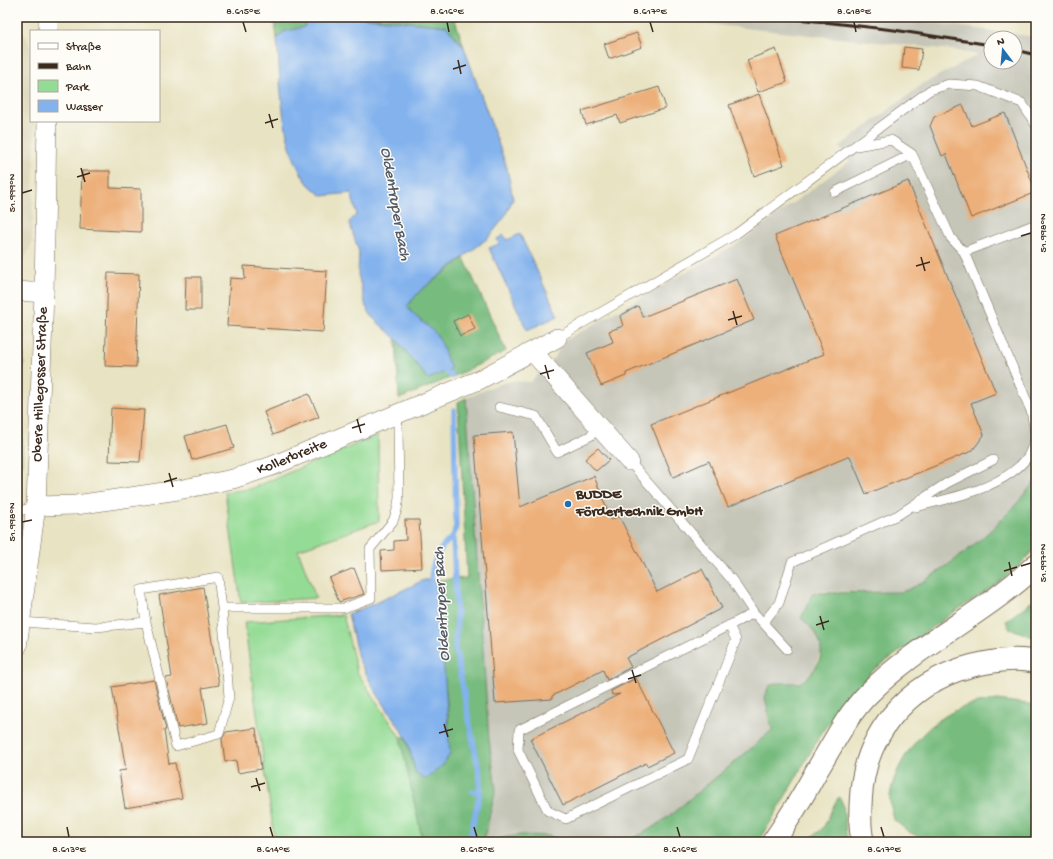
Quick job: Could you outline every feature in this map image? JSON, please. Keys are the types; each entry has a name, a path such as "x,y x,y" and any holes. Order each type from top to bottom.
{"highway":[{"path":"773,842 806,790 842,727 866,695 894,668 924,646 983,608 1016,584 1036,565"},
{"path":"863,842 860,812 861,786 866,762 874,742 888,720 903,702 926,685 950,672 1003,660 1036,662"}],"street":[{"path":"48,17 48,30"},
{"name":"Obere Hillegosser Straße","path":"17,647 20,611 36,506 44,293 47,122"},
{"path":"17,291 44,293"},
{"name":"Kollerbreite","path":"36,506 76,505 178,490 233,479 272,466 479,380 557,338"},
{"path":"533,352 628,461"}],"lane":[{"path":"557,338 736,234 930,90 949,84 978,86 1022,103 1036,125"},
{"path":"763,623 779,603 792,562 907,510 970,492 993,483 1011,473 1028,457 1036,437 1031,411 964,252 951,238 912,154 892,140 854,146"},
{"path":"835,192 912,154"},
{"path":"964,252 1036,224"},
{"path":"499,408 536,416 557,452 590,436 600,428"},
{"path":"222,608 344,608 371,598 370,548 393,521 398,510 398,425 393,415"},
{"path":"907,510 947,483 993,460"},
{"path":"628,461 732,580 754,613 787,649"},
{"path":"17,512 36,506"},
{"path":"218,577 222,608 230,697 219,734 176,746 146,622 141,590 218,577"},
{"path":"20,611 96,627 146,622"},
{"path":"729,625 736,640 688,759 566,819 548,810 518,750 519,730 729,625 754,613"}],"shaded area":[{"path":"641,17 891,17 985,30 983,30 983,70 1023,70 1023,35 1036,37 1036,480 1017,506 995,528 967,552 913,589 901,592 818,591 801,618 818,636 822,647 815,668 800,683 776,683 770,718 772,730 741,758 658,826 640,836 623,842 564,842 550,836 536,835 506,837 483,842 496,789 489,740 466,398 494,386 511,381 530,382 555,357 562,342 740,242 850,161 839,147 926,82 978,55 953,50"},
{"path":"17,28 26,36 30,46 30,122 35,122 32,244 17,272"},
{"path":"22,467 19,496 17,515 17,469"}],"green space":[{"path":"274,17 308,17 304,27 283,32 277,39"},
{"path":"359,17 454,17 464,47 446,26"},
{"path":"985,17 1036,17 1036,21"},
{"path":"464,258 506,351 459,374 399,399 396,339 428,379 450,369 428,326 415,317 407,306 421,290"},
{"path":"17,319 24,336 22,467 17,469"},
{"path":"466,398 489,740 496,789 483,842 423,842 400,737 406,737 416,773 448,732 448,712 442,650 439,594 435,580 467,578 458,402"},
{"path":"378,435 379,521 298,550 316,598 241,603 225,492 250,489"},
{"path":"1036,480 1036,547 1017,568 990,589 954,612 871,672 824,729 759,842 623,842 657,825 772,730 765,697 769,686 776,683 800,683 816,667 820,659 820,642 810,626 801,618 813,593 901,592 912,588 941,570 980,540 1015,506"},
{"path":"1036,598 1036,638 1009,628 1006,621"},
{"path":"343,615 357,672 400,737 423,842 275,842 244,622"},
{"path":"997,700 1036,705 1036,842 930,842 909,832 894,820 890,799 894,781 900,766 908,753 929,728 942,718 956,710 970,705"},
{"path":"839,797 843,804 847,842 810,842 813,836 824,826"},
{"path":"522,835 550,836 564,842 489,842 506,837"}],"water":[{"path":"308,17 359,17 446,26 464,47 507,168 513,199 504,218 488,238 421,290 407,306 436,334 441,342 451,369 428,379 396,339 373,318 366,307 358,274 359,252 349,222 357,214 351,193 322,196 306,181 297,166 291,150 283,113 277,39 283,32 304,27"},
{"path":"520,234 558,316 527,330 489,248 499,244 497,239 504,235 507,240"},
{"path":"424,580 435,580 439,594 450,754 442,766 426,779 416,773 406,737 374,689 358,658 348,614 378,602"}],"building":[{"path":"637,33 642,47 609,59 604,44"},
{"path":"904,47 922,49 919,70 902,68"},
{"path":"776,49 787,82 758,92 747,60"},
{"path":"659,87 666,108 620,123 617,115 586,125 582,111"},
{"path":"759,94 784,165 754,176 729,105"},
{"path":"963,105 972,126 1005,113 1036,192 971,218 946,154 942,156 930,126 934,117"},
{"path":"82,171 110,171 110,188 141,189 141,232 80,229"},
{"path":"908,181 996,393 971,403 984,435 972,451 866,494 850,456 728,507 709,461 673,477 651,424 824,354 775,236"},
{"path":"244,266 327,271 323,332 227,326 230,278 245,279"},
{"path":"108,273 139,274 136,367 105,366"},
{"path":"186,277 201,277 201,310 185,310"},
{"path":"737,279 754,320 626,373 626,376 601,386 587,353 613,342 609,331 623,326 620,316 638,306 643,317"},
{"path":"468,314 475,329 460,336 453,321"},
{"path":"309,394 319,417 273,435 264,412"},
{"path":"111,408 144,410 140,462 109,461"},
{"path":"227,424 234,448 192,460 185,436"},
{"path":"513,432 520,507 594,476 611,520 619,516 657,592 702,569 722,608 626,658 631,667 607,680 603,670 552,696 552,699 495,703 474,435"},
{"path":"598,448 609,460 596,471 585,459"},
{"path":"405,520 419,520 422,568 382,570 381,551 394,550 394,541 406,540"},
{"path":"354,568 364,594 339,602 329,578"},
{"path":"203,587 219,685 202,688 208,723 178,728 166,678 172,677 159,595"},
{"path":"636,678 674,753 647,766 646,763 563,805 530,739 620,694 612,695 611,691"},
{"path":"154,680 166,730 164,730 169,764 175,763 182,798 125,808 119,771 126,770 112,687"},
{"path":"256,728 261,769 238,773 236,760 225,762 222,739 226,732"}],"waterway":[{"name":"Oldentruper Bach","path":"439,366 452,376"},
{"name":"Oldentruper Bach","path":"454,410 456,526 453,537 457,620 455,647 480,777 480,792 469,842"},
{"path":"431,586 433,565 436,558 447,541 453,537"},
{"name":"Oldentruper Bach","path":"473,791 480,792"}],"railway":[{"path":"780,17 894,30 983,44"},
{"path":"1023,52 1036,55"}],"place":[{"name":"BUDDE Fördertechnik GmbH","path":"568,504"}]}
